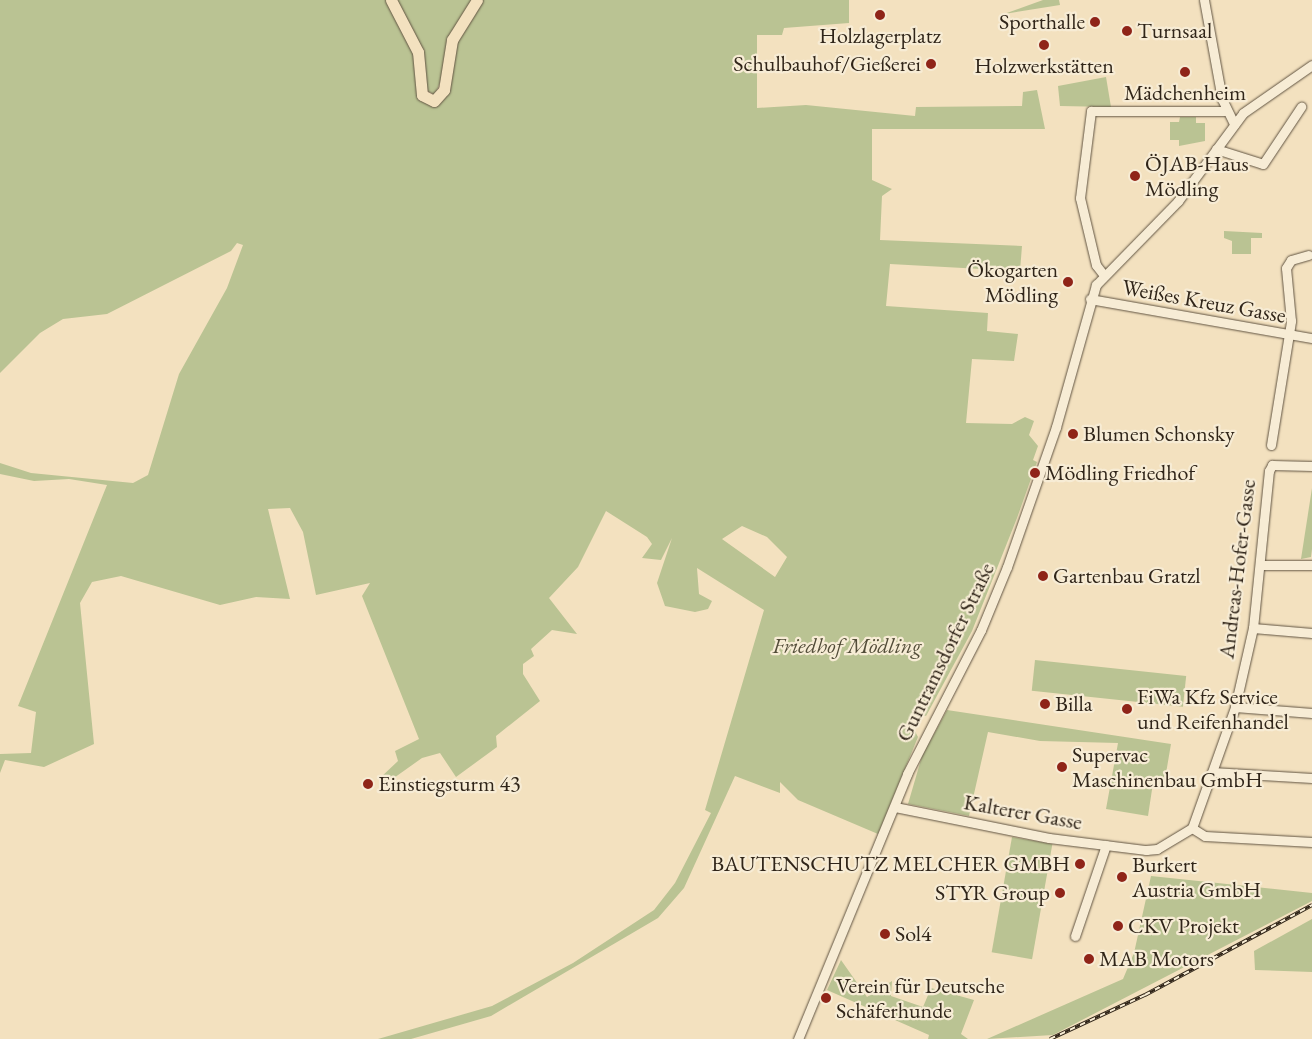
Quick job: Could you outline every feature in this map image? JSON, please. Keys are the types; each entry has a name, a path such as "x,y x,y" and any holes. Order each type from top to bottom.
{"main road":[{"path":"391,0 410,31 420,61 420,90 430,101 442,94 452,40 477,0"}],"street":[{"path":"1204,0 1225,111 1234,124"},
{"name":"Guntramsdorfer Straße","path":"798,1039 928,727 981,630 1007,568 1056,427 1090,299 1103,274 1178,201 1234,124 1312,66"},
{"path":"1216,149 1263,164 1300,106"},
{"path":"1103,274 1096,265 1080,198 1091,111 1225,111"},
{"path":"1271,446 1289,336 1292,302 1286,268 1298,256 1308,256"},
{"name":"Weißes Kreuz Gasse","path":"1090,299 1289,336 1312,338"},
{"name":"Andreas-Hofer-Gasse","path":"1192,828 1235,707 1253,628 1272,465 1312,466"},
{"path":"1261,565 1312,565"},
{"path":"1253,628 1312,634"},
{"path":"1235,707 1312,713"},
{"path":"1212,772 1312,778"},
{"name":"Kalterer Gasse","path":"894,807 1049,838 1146,850 1172,840 1192,828"},
{"path":"1192,828 1205,836 1312,842"},
{"path":"1075,936 1106,845"}],"green space":[{"name":"Friedhof Mödling","path":"0,0 386,0 414,47 419,97 436,104 447,95 451,52 481,0 849,0 849,23 784,28 782,35 757,35 757,108 806,105 915,116 916,107 1022,106 1023,92 1037,90 1045,129 872,129 872,180 892,189 882,196 880,240 1022,246 1020,271 890,264 886,306 988,313 987,331 1018,334 1014,361 972,359 966,423 1012,424 1025,417 1034,421 1029,435 1038,446 1033,460 1037,462 972,631 926,716 914,715 910,722 918,737 878,834 798,800 780,782 780,793 735,776 684,888 658,918 491,1016 411,1039 378,1039 492,1006 573,963 654,910 675,883 711,813 705,810 764,610 697,568 699,594 712,601 708,609 695,612 665,606 657,583 672,538 661,560 642,558 652,544 647,537 606,511 578,567 549,598 577,634 552,630 531,649 534,656 523,664 523,674 540,701 496,736 497,747 456,777 440,753 422,758 384,785 380,778 398,761 395,751 419,739 362,596 370,583 316,595 303,532 290,508 268,509 290,599 256,597 220,605 121,576 92,582 80,603 94,744 44,767 5,760 0,773 0,754 31,753 36,712 18,706 107,485 69,479 34,481 0,474 0,463 31,473 133,483 148,475 179,374 227,288 243,245 237,243 231,251 107,314 63,319 40,333 0,373","holes":["742,526 767,537 787,557 775,577 722,539"]},
{"path":"397,0 473,0 435,95 426,90 419,45"},
{"path":"1043,0 1059,0 1060,5 1004,14"},
{"path":"1106,77 1111,107 1060,106 1058,86"},
{"path":"1180,117 1196,117 1196,123 1205,123 1205,141 1179,146 1179,140 1170,140 1170,122 1179,122"},
{"path":"1224,231 1262,233 1262,238 1251,238 1251,254 1232,254 1232,241 1224,238"},
{"path":"1312,488 1311,557 1301,559"},
{"path":"1035,660 1186,676 1183,707 1032,691"},
{"path":"947,710 1171,744 1164,785 1153,783 1148,816 1106,809 1118,743 1040,741 988,732 969,816 908,804 922,756"},
{"path":"1012,837 1052,844 1032,959 992,952"},
{"path":"1151,876 1312,893 1312,901 1053,1035 987,1039 1123,979 1134,953"},
{"path":"1312,919 1312,972 1255,970 1254,951"},
{"path":"841,960 867,997 892,981 891,996 923,1007 931,988 974,1000 961,1034 968,1039 928,1039 929,1035 827,990"}],"railway":[{"path":"1050,1039 1145,995 1312,905"}],"place":[{"name":"Holzlagerplatz","path":"880,15"},
{"name":"Sporthalle","path":"1095,22"},
{"name":"Turnsaal","path":"1127,31"},
{"name":"Holzwerkstätten","path":"1044,45"},
{"name":"Schulbauhof/Gießerei","path":"931,64"},
{"name":"Mädchenheim","path":"1185,72"},
{"name":"ÖJAB-Haus Mödling","path":"1135,176"},
{"name":"Ökogarten Mödling","path":"1068,282"},
{"name":"Blumen Schonsky","path":"1073,434"},
{"name":"Mödling Friedhof","path":"1035,473"},
{"name":"Gartenbau Gratzl","path":"1043,576"},
{"name":"Billa","path":"1045,704"},
{"name":"FiWa Kfz Service und Reifenhandel","path":"1127,709"},
{"name":"Supervac Maschinenbau GmbH","path":"1062,767"},
{"name":"Einstiegsturm 43","path":"368,784"},
{"name":"BAUTENSCHUTZ MELCHER GMBH","path":"1080,864"},
{"name":"Burkert Austria GmbH","path":"1122,877"},
{"name":"STYR Group","path":"1060,893"},
{"name":"CKV Projekt","path":"1118,926"},
{"name":"Sol4","path":"885,934"},
{"name":"MAB Motors","path":"1089,959"},
{"name":"Verein für Deutsche Schäferhunde","path":"826,998"}]}
